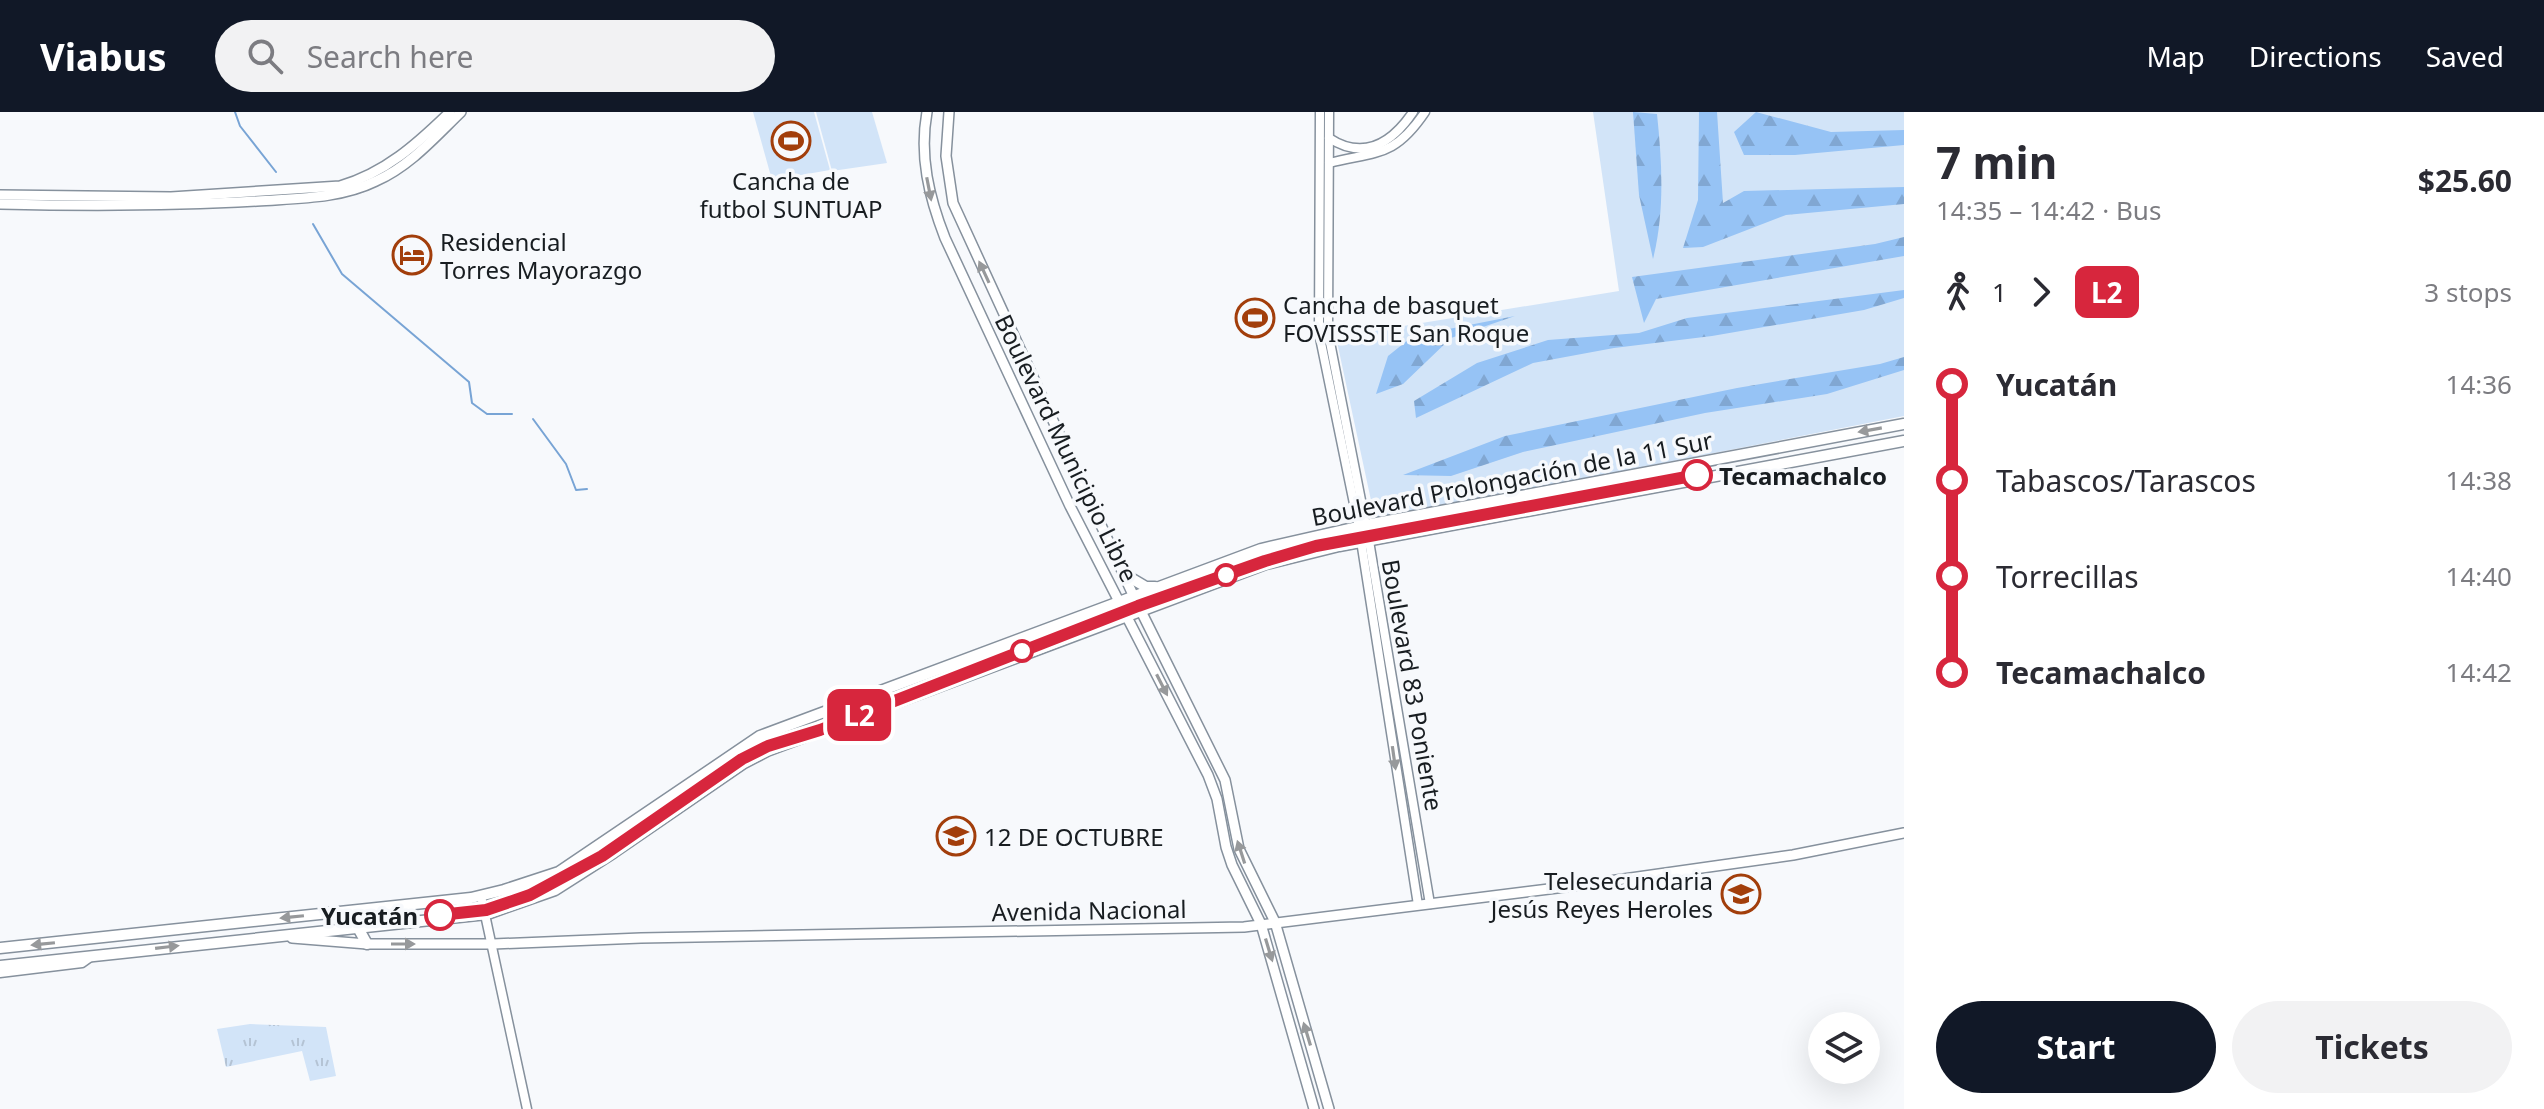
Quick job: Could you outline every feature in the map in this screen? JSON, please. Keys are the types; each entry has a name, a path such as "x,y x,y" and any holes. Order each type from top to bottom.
{"main road":[{"path":"0,195 171,197 340,186 393,162 450,112"},
{"path":"0,204 175,206 343,193 373,183 405,165 461,112"},
{"name":"Boulevard Municipio Libre","path":"927,112 925,167 933,208 1070,506 1208,775 1217,799 1229,856 1261,924 1314,1109"},
{"name":"Boulevard Municipio Libre","path":"949,112 946,156 953,203 1140,610 1220,770 1244,862 1275,922 1329,1109"},
{"name":"Boulevard Prolongación de la 11 Sur","path":"0,948 481,896 559,872 760,736 1261,549 1362,526 1904,424"},
{"name":"Boulevard Prolongación de la 11 Sur","path":"0,966 487,914 555,890 744,763 767,751 1274,562 1365,542 1904,441"},
{"path":"1124,574 1146,587 1169,585"},
{"name":"Avenida Nacional","path":"269,937 367,944 493,944 1193,929 1430,904 1793,855 1904,833"},
{"path":"357,926 367,944"}],"street":[{"path":"1320,112 1329,138 1329,163 1324,182"},
{"path":"1324,182 1325,126 1329,112"},
{"path":"1329,138 1356,149 1378,144 1400,130 1413,112"},
{"path":"1329,163 1367,156 1392,146 1404,138 1425,112"},
{"path":"1340,145 1340,160"},
{"name":"Boulevard 83 Poniente","path":"1324,182 1324,332 1430,904"},
{"name":"Boulevard 83 Poniente","path":"1365,542 1418,905"},
{"path":"481,896 527,1109"},
{"path":"0,973 82,963 90,957"}],"green space":[{"name":"Cancha de futbol SUNTUAP","path":"753,112 814,112 830,170 772,180"},
{"name":"Cancha de futbol SUNTUAP","path":"816,112 872,112 887,163 832,171"},
{"path":"1593,112 1904,112 1904,416 1375,519 1336,337 1619,291"},
{"path":"1633,112 1657,114 1661,186 1653,259 1639,195"},
{"path":"1699,112 1717,112 1723,203 1744,191 1904,187 1904,204 1786,215 1703,247 1683,248 1698,200"},
{"path":"1756,112 1831,132 1904,130 1904,145 1795,155 1744,155 1734,132"},
{"path":"1904,237 1904,256 1656,299 1644,323 1632,277 1875,244"},
{"path":"1904,290 1904,298 1864,310 1533,363 1416,418 1414,401 1477,363 1548,340 1639,333 1687,318"},
{"path":"1515,316 1451,338 1403,384 1376,394 1388,356 1413,336"},
{"path":"1904,357 1904,370 1827,394 1705,413 1523,452 1451,476 1403,475 1505,436"},
{"path":"250,1024 326,1027 336,1076 310,1081 302,1051 226,1067 217,1029"}],"waterway":[{"path":"235,112 240,126 276,172"},
{"path":"313,224 342,274 469,382 472,403 487,414 512,414"},
{"path":"533,419 566,464 576,490 587,489"}],"bus line":[{"name":"L2","path":"440,915 486,910 530,895 562,879 602,856 742,759 768,746 820,730 1138,606 1265,561 1316,546 1697,475"}],"place":[{"name":"Cancha de futbol SUNTUAP","path":"791,141"},
{"name":"Residencial Torres Mayorazgo","path":"412,255"},
{"name":"Cancha de basquet FOVISSSTE San Roque","path":"1255,318"},
{"name":"Tecamachalco","path":"1697,475"},
{"name":"12 DE OCTUBRE","path":"956,836"},
{"name":"Telesecundaria Jesús Reyes Heroles","path":"1741,894"},
{"name":"Yucatán","path":"440,915"}]}
